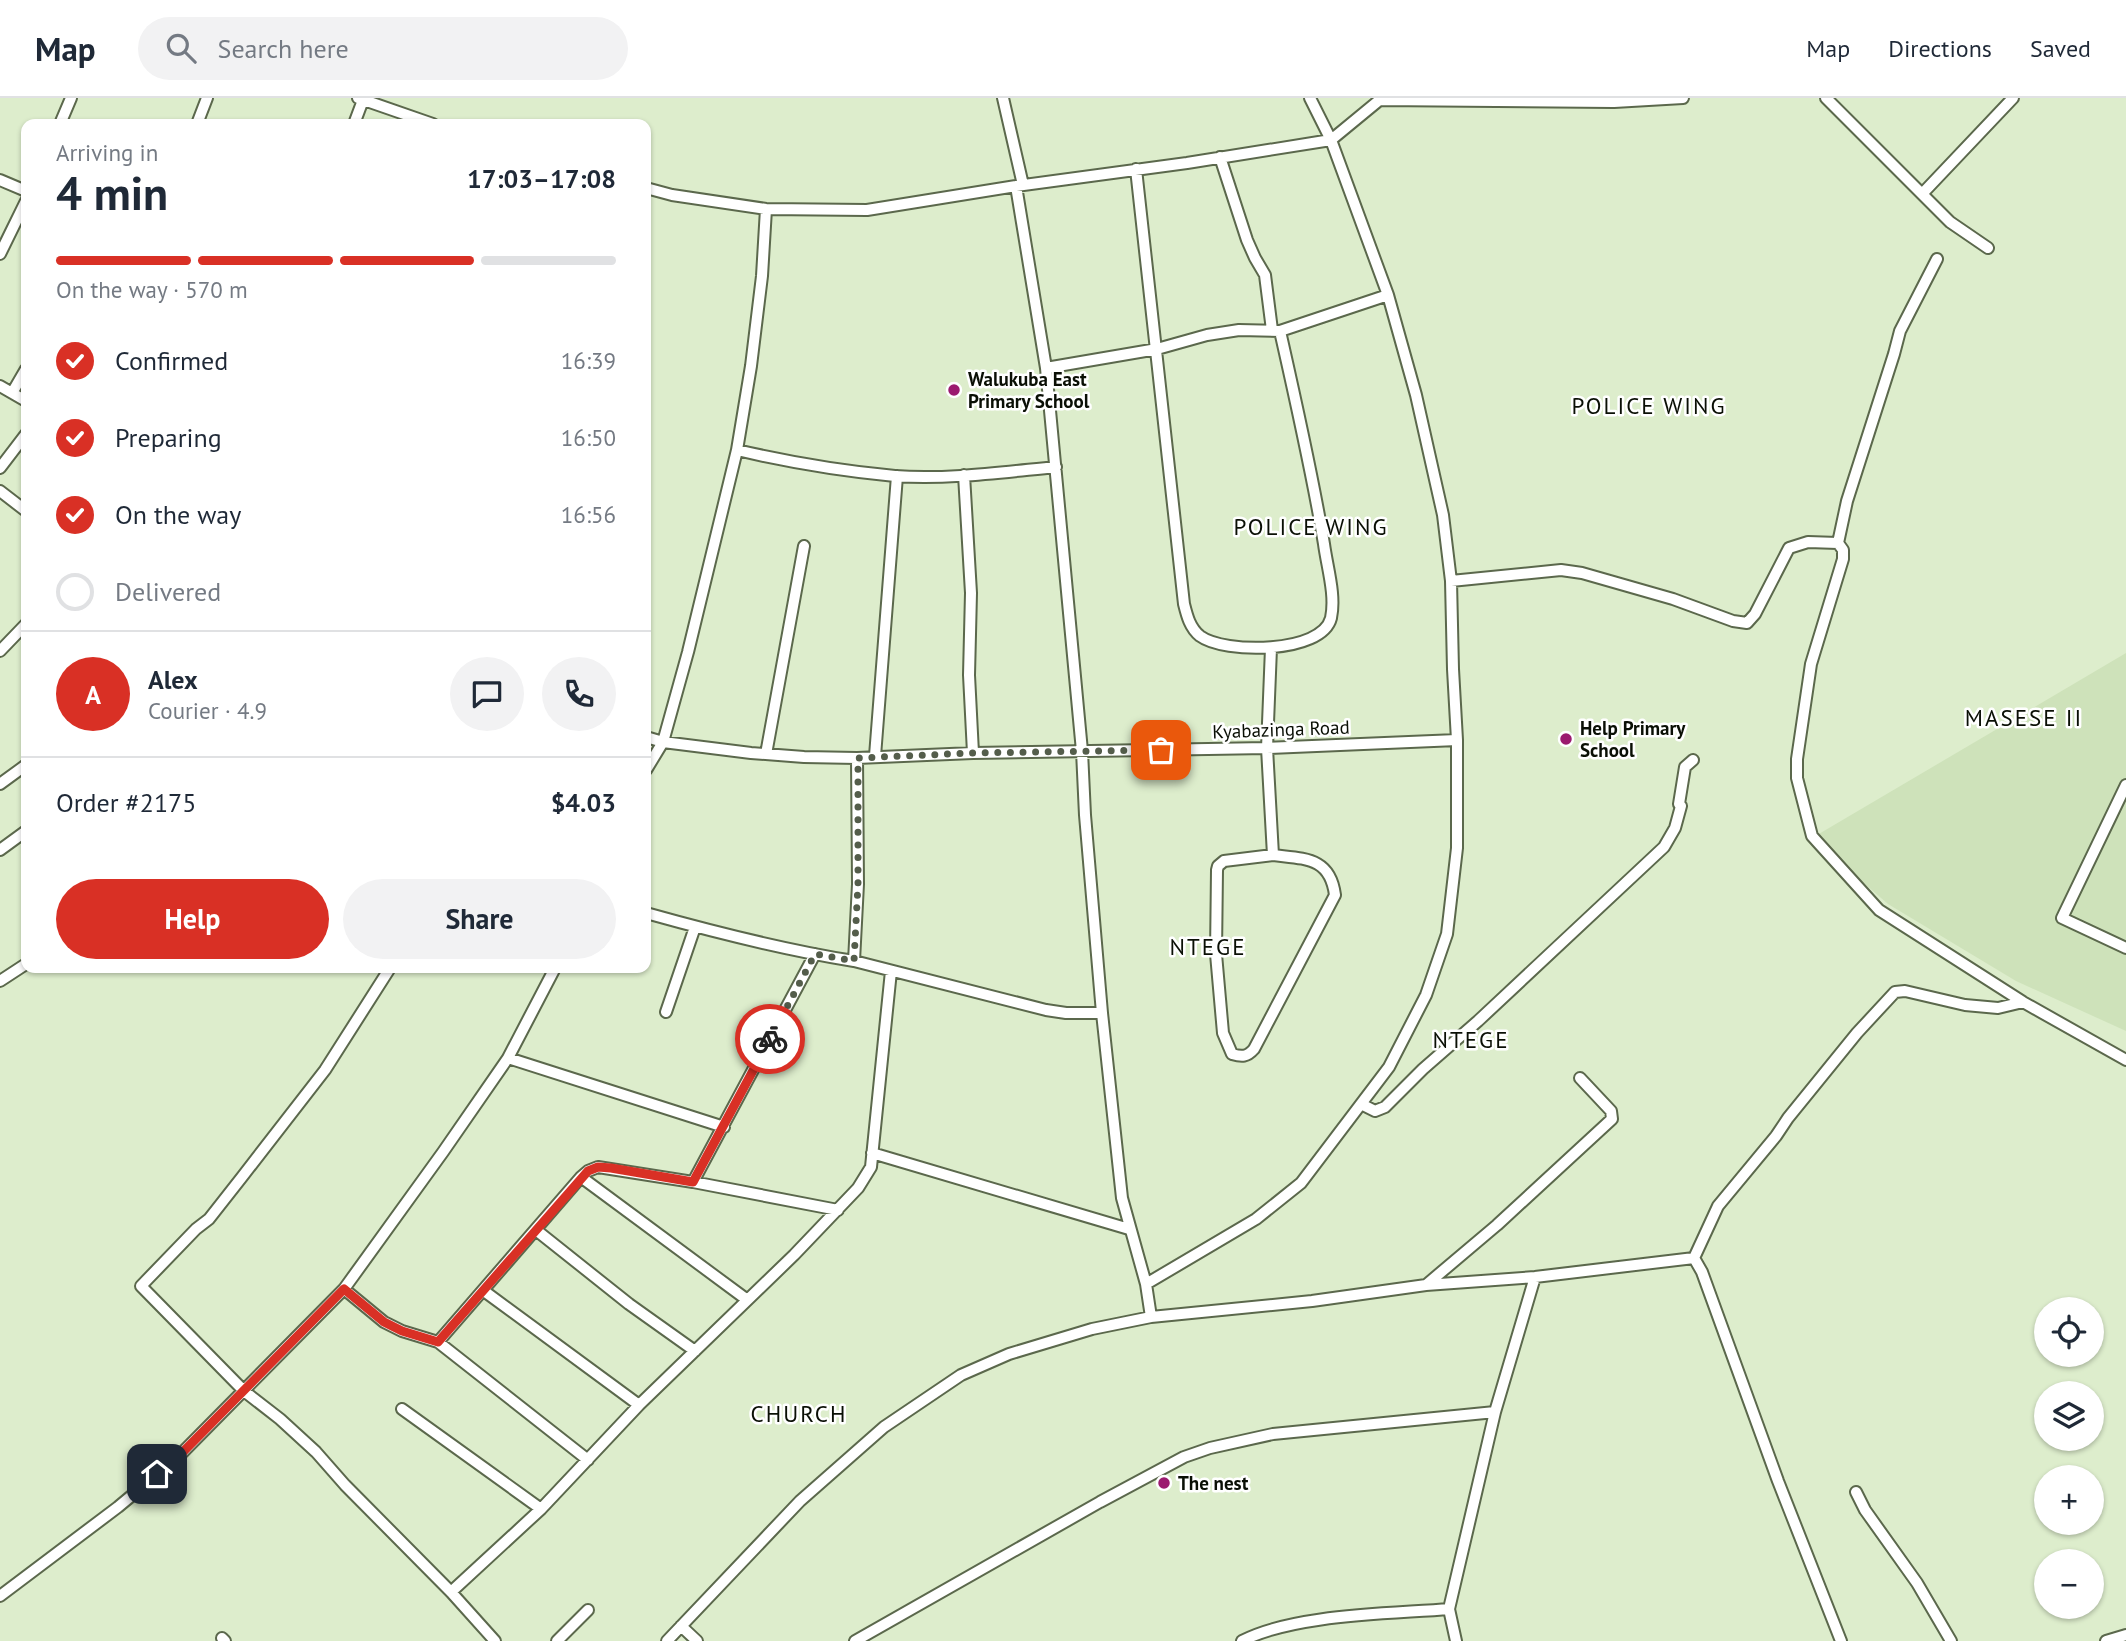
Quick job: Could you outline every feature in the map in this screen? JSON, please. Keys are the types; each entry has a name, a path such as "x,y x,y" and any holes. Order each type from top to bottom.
{"street":[{"path":"62,119 71,98"},
{"path":"199,119 207,98"},
{"path":"1003,98 1020,185 1046,368 1082,751 1102,1013 1122,1198 1146,1284 1151,1317"},
{"path":"1146,1284 1256,1219 1301,1183 1389,1067 1426,995 1447,934 1457,849 1457,740 1452,669 1451,581 1443,515 1430,453 1388,295 1331,140 1310,98"},
{"path":"651,189 766,209 867,210 1331,140 1380,99 1614,102 1683,98"},
{"path":"1826,98 1950,222 1988,248"},
{"path":"1922,194 2013,98"},
{"path":"355,119 361,99 419,119"},
{"path":"1136,169 1168,472 1184,604 1189,622 1198,635 1209,641 1271,649 1309,640 1323,631 1330,620 1332,605 1315,491 1265,275 1247,240 1220,158"},
{"path":"0,180 21,189"},
{"path":"651,762 663,742 688,652 737,450 762,276 766,209"},
{"path":"0,254 21,211"},
{"path":"1937,259 1900,331 1847,501 1838,543 1843,550 1843,559 1811,664 1797,759 1797,778 1812,836 1879,910 2024,1002 2126,1060"},
{"path":"1046,368 1157,349 1208,335 1239,330 1276,330 1388,295"},
{"path":"12,393 21,378"},
{"path":"0,386 21,398"},
{"path":"0,468 21,441"},
{"path":"737,450 775,459 897,476 964,475 1056,467"},
{"path":"964,475 971,593 969,675 973,753"},
{"path":"874,756 897,476"},
{"path":"0,491 21,507"},
{"path":"1451,581 1561,570 1582,573 1674,599 1742,624 1755,614 1789,548 1808,542 1838,543"},
{"path":"766,754 804,546"},
{"path":"0,651 21,632"},
{"path":"1271,649 1267,748 1273,855"},
{"name":"Kyabazinga Road","path":"651,738 766,754 858,758 973,753 1267,748 1457,740"},
{"path":"854,961 858,884 858,758"},
{"path":"1361,1104 1376,1111 1385,1107 1664,847 1675,828 1681,806 1679,804 1685,767 1693,760"},
{"path":"0,784 21,769"},
{"path":"2126,785 2062,918 2126,948"},
{"path":"0,850 21,835"},
{"path":"1273,855 1310,860 1320,865 1328,872 1335,895 1254,1049 1249,1055 1241,1057 1232,1054 1223,1033 1216,954 1217,870 1224,861 1273,855"},
{"path":"651,914 695,927 854,961 1046,1010 1102,1013"},
{"path":"666,1012 695,927"},
{"path":"693,1182 815,954"},
{"path":"0,981 21,967"},
{"path":"451,1592 541,1509 639,1405 838,1210 866,1177 871,1167 891,971"},
{"path":"387,973 324,1070 234,1188 209,1219 196,1228 141,1286 244,1391 316,1452 495,1641"},
{"path":"0,1596 108,1515 177,1458 344,1289 508,1058 552,973"},
{"path":"1694,1258 1718,1206 1857,1033 1895,992 1905,990 1965,1005 1998,1008 2024,1002"},
{"path":"508,1058 724,1127"},
{"path":"1426,1285 1497,1225 1612,1119 1611,1111 1580,1078"},
{"path":"872,1153 1129,1229"},
{"path":"438,1342 581,1177 598,1167 838,1210"},
{"path":"581,1177 746,1299"},
{"path":"536,1230 629,1304 695,1351"},
{"path":"667,1641 800,1501 884,1427 961,1375 1009,1354 1092,1329 1151,1317 1312,1301 1426,1285 1535,1277 1694,1258"},
{"path":"1694,1258 1702,1272 1773,1468 1841,1641"},
{"path":"1456,1641 1449,1609 1495,1412 1535,1277"},
{"path":"344,1289 384,1322 402,1331 438,1342 588,1460"},
{"path":"484,1291 639,1405"},
{"path":"402,1409 541,1509"},
{"path":"855,1641 1184,1457 1210,1448 1273,1434 1495,1412"},
{"path":"1856,1492 1865,1510 1917,1583 1951,1641"},
{"path":"1242,1641 1275,1629 1320,1620 1449,1609"},
{"path":"557,1641 588,1610"},
{"path":"681,1626 697,1641"},
{"path":"2106,1641 2126,1635"}],"shaded area":[{"path":"2126,653 2126,1031 2016,981 1888,904 1812,838"}],"way so far":[{"path":"770,1039 815,954 854,961 858,884 858,758 1161,750"}],"place":[{"name":"Walukuba East Primary School","path":"954,390"},
{"name":"Help Primary School","path":"1566,739"},
{"name":"The nest","path":"1164,1483"}],"district":[{"name":"POLICE WING","path":"1649,405"},
{"name":"POLICE WING","path":"1311,526"},
{"name":"MASESE II","path":"2024,717"},
{"name":"NTEGE","path":"1208,946"},
{"name":"NTEGE","path":"1471,1039"},
{"name":"CHURCH","path":"799,1413"}],"route":[{"path":"157,1474 177,1458 344,1289 384,1322 402,1331 438,1342 588,1171 598,1167 611,1168 693,1182 770,1039"}]}
